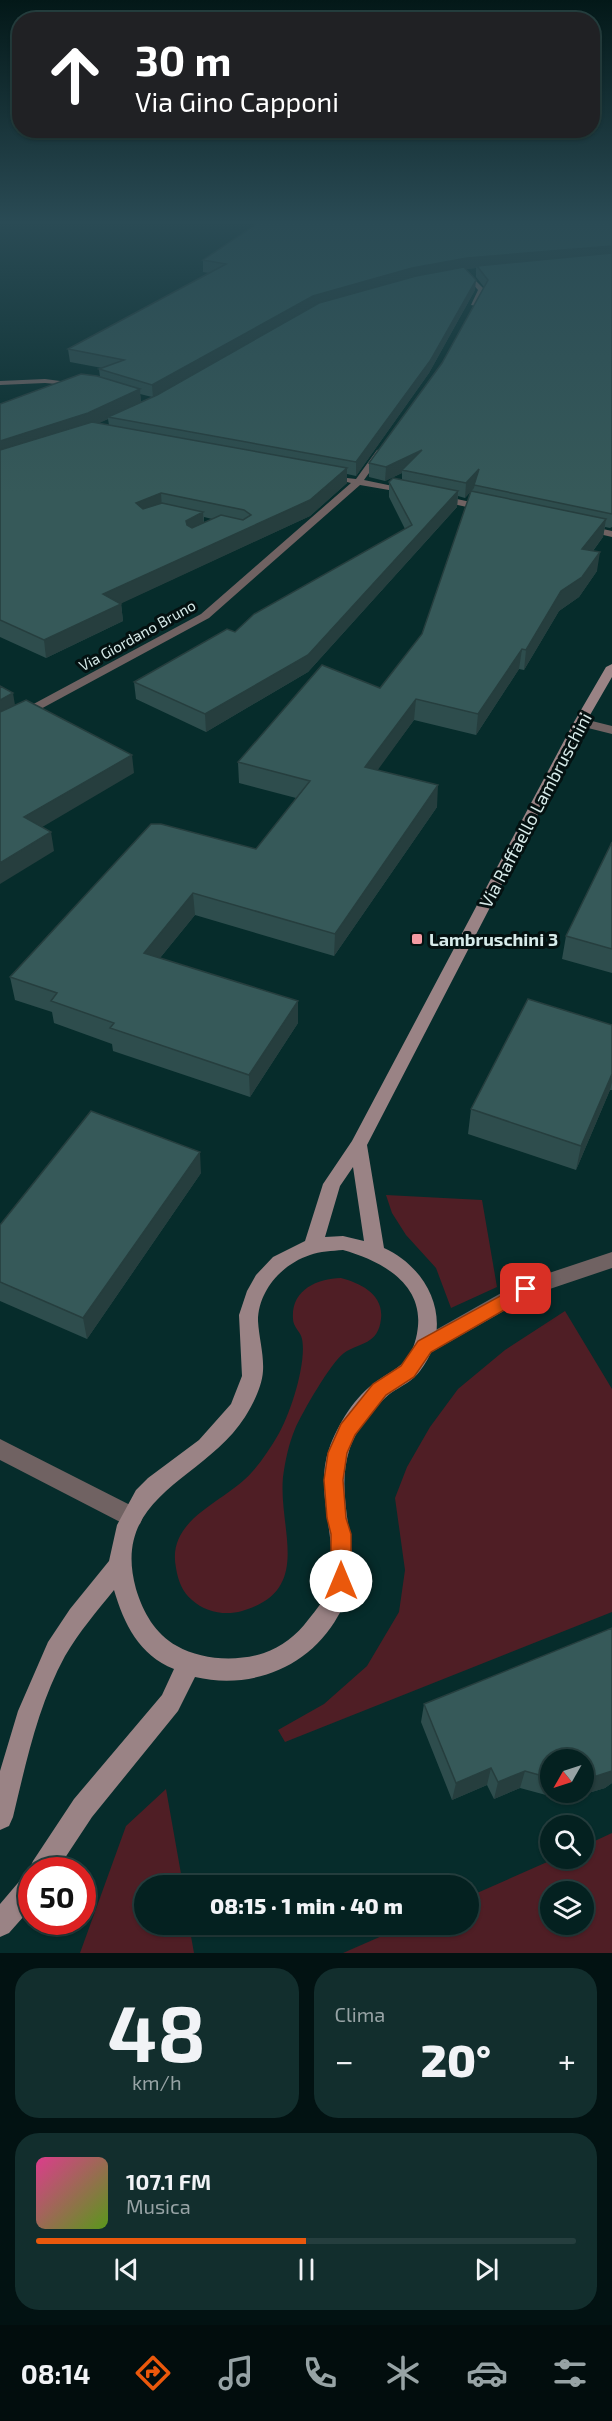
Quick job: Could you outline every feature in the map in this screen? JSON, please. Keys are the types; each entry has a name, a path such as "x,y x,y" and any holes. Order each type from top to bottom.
{"main road":[{"name":"Via Raffaello Lambruschini","path":"313,1246 332,1184 358,1145 580,722 612,667"},
{"path":"358,1145 375,1251"},
{"path":"343,1243 375,1251 399,1264 423,1293 429,1319 425,1346 407,1371 379,1390 347,1430 338,1453 334,1480 336,1518 341,1534 341,1581 331,1608 313,1635 282,1659 239,1671 201,1668 172,1657 150,1641 132,1614 120,1565 124,1538 132,1517 149,1491 214,1443 236,1414 251,1382 249,1315 254,1292 274,1265 313,1246 343,1243"},
{"path":"0,1817 24,1728 57,1650 93,1597 120,1565"},
{"path":"51,1857 83,1808 170,1703 189,1663"},
{"path":"0,1924 18,1903"}],"street":[{"path":"467,318 470,312"},
{"path":"0,382 45,381 89,385"},
{"name":"Via Giordano Bruno","path":"0,727 205,616 359,481 387,442"},
{"path":"336,477 417,493"},
{"path":"428,496 497,510"},
{"path":"578,527 612,534"},
{"path":"580,722 612,730"},
{"path":"425,1346 526,1289 612,1260"},
{"path":"0,1449 132,1517"}],"shaded area":[{"path":"386,1195 482,1200 497,1287 451,1308 436,1268 406,1235 392,1213"},
{"path":"341,1278 356,1283 375,1296 381,1310 381,1319 376,1334 372,1338 338,1358 310,1400 293,1434 283,1477 288,1556 285,1573 278,1589 264,1601 236,1612 222,1613 209,1610 189,1597 179,1581 175,1551 180,1536 200,1513 241,1483 263,1459 283,1426 300,1375 303,1349 302,1339 293,1319 296,1300 314,1284"},
{"path":"565,1311 612,1389 612,1612 285,1742 278,1730 324,1704 367,1666 399,1612 405,1570 395,1498 407,1467 430,1427 458,1389 505,1350"},
{"path":"166,1789 181,1875 134,1875 134,1935 191,1935 194,1953 80,1953 87,1935 96,1935 96,1909 126,1826"},
{"path":"612,1833 612,1953 343,1953 384,1935 479,1935 479,1892 540,1865 540,1869 594,1869 594,1841"}],"building":[{"path":"137,312 284,312 152,385 99,369 124,360 68,349"},
{"path":"303,312 458,312 430,361 356,462 108,417 157,395"},
{"path":"470,312 612,312 612,514 474,485 479,469 466,483 402,470 422,450 386,467 369,463 442,363"},
{"path":"81,374 97,376 140,389 88,413 0,441 0,404"},
{"path":"92,422 347,468 310,500 103,594 121,604 44,640 0,620 0,450","holes":["161,493 244,510 251,515 243,520 221,515 192,528 187,525 186,521 203,512 162,503 143,509 136,503"]},
{"path":"393,478 458,491 308,655 205,714 134,682 227,629 235,632 254,614 412,525 389,482"},
{"path":"471,491 606,519 582,549 600,552 582,577 561,591 526,650 522,649 478,714 416,699 365,767 438,785 335,934 193,893 144,953 298,1001 249,1075 110,1028 114,1023 51,1001 57,993 10,977 151,824 161,824 256,849 310,781 238,762 322,665 380,688 422,634"},
{"path":"0,686 13,693 0,700"},
{"path":"26,700 132,755 24,817 51,832 0,863 0,712"},
{"path":"612,842 612,949 566,936"},
{"path":"528,999 612,1025 612,1074 581,1146 471,1109"},
{"path":"91,1111 200,1152 83,1318 0,1282 0,1225"},
{"path":"612,1628 612,1771 594,1777 594,1749 540,1749 540,1775 525,1771 498,1782 491,1768 456,1783 424,1704"}],"place":[{"name":"Lambruschini 3","path":"417,939"}],"route":[{"path":"341,1581 341,1534 336,1518 334,1480 338,1453 347,1430 379,1390 407,1371 425,1346 526,1289"}]}
